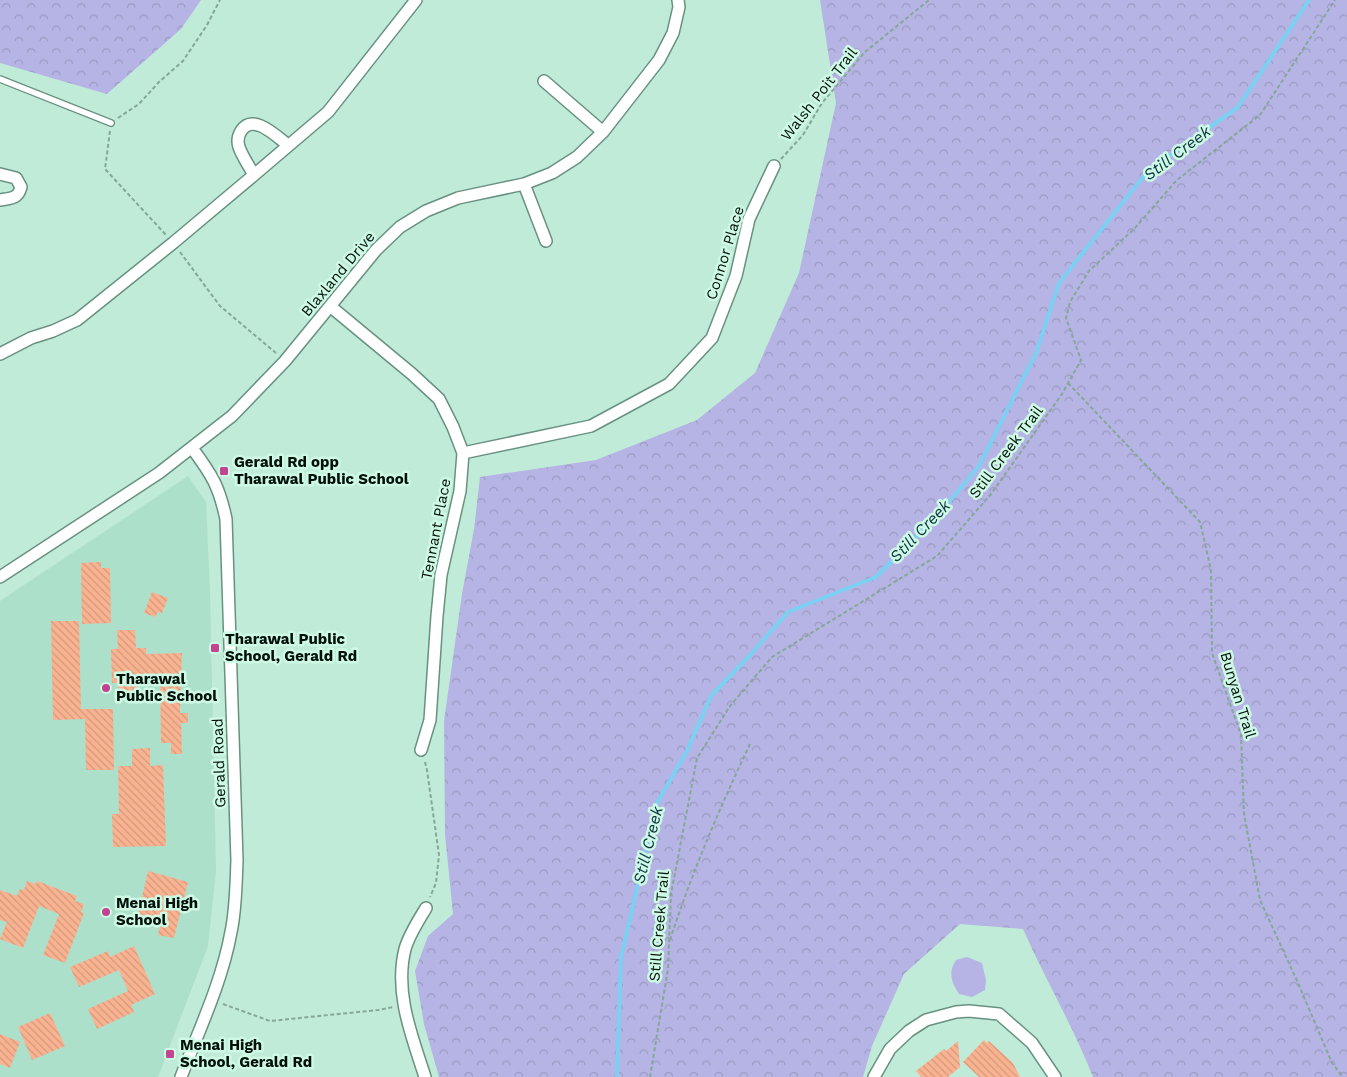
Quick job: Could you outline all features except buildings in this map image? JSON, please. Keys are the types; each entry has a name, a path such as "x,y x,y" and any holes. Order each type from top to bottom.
{"street":[{"path":"0,354 31,338 53,332 77,320 254,175 328,112 416,0"},
{"name":"Blaxland Drive","path":"0,577 159,473 232,416 285,361 376,250 400,227 426,211 458,198 524,184 552,173 577,157 602,132 659,60 672,33 679,7 678,0"},
{"path":"544,81 602,132"},
{"path":"254,175 238,144 243,128 248,125 259,125 288,145"},
{"name":"Connor Place","path":"463,453 591,426 669,384 712,338 736,276 749,219 774,166"},
{"path":"0,174 16,178 21,187 19,194 15,198 0,200"},
{"path":"524,184 546,241"},
{"name":"Tennant Place","path":"330,306 439,399 453,426 463,453 460,491 441,575 430,720 421,750"},
{"name":"Gerald Road","path":"180,1077 223,967 231,932 236,896 237,860 226,518 222,497 214,478 192,448"},
{"path":"425,1077 404,1005 401,976 406,948 426,908"},
{"path":"874,1077 890,1049 909,1031 926,1020 956,1012 1000,1014 1032,1043 1055,1077"}],"lane":[{"path":"0,79 111,123"}],"path":[{"path":"220,0 207,25 183,61 159,82 139,104 111,123 105,169 173,243 220,306 285,361"},
{"name":"Walsh Poit Trail","path":"774,166 803,136 822,103 865,52 929,0"},
{"name":"Still Creek Trail","path":"650,1077 668,969 670,894 697,758 730,706 772,657 937,556 991,494 1062,394 1081,360 1066,318 1070,302 1089,271 1134,229 1177,180 1260,115 1335,0"},
{"name":"Bunyan Trail","path":"1068,383 1200,522 1211,570 1212,653 1241,736 1244,814 1260,900 1332,1063 1343,1077"},
{"path":"669,943 685,894 707,838 751,742"},
{"path":"421,750 427,770 439,855 436,883 426,908"},
{"path":"211,1000 270,1021 378,1010 404,1005"}],"shaded area":[{"name":"Tharawal Public School","path":"188,476 206,502 210,589 216,871 208,946 158,1077 0,1077 0,601"}],"green space":[{"path":"0,0 201,0 181,29 107,94 0,63"},
{"path":"820,0 1347,0 1347,1077 1093,1077 1077,1039 1023,929 960,924 904,974 872,1046 863,1077 439,1077 424,1024 415,971 428,936 453,914 445,834 444,721 462,594 474,529 480,477 596,460 697,420 755,373 799,273 836,103"},
{"path":"967,957 982,963 986,980 985,990 972,997 959,994 951,977 956,960"}],"waterway":[{"name":"Still Creek","path":"617,1077 621,957 657,803 686,753 711,696 788,612 876,577 943,509 979,466 1036,353 1059,283 1147,172 1238,107 1309,0"}],"place":[{"name":"Gerald Rd opp Tharawal Public School","path":"224,471"},
{"name":"Tharawal Public School, Gerald Rd","path":"215,648"},
{"name":"Tharawal Public School","path":"106,688"},
{"name":"Menai High School","path":"106,912"},
{"name":"Menai High School, Gerald Rd","path":"170,1054"}]}
